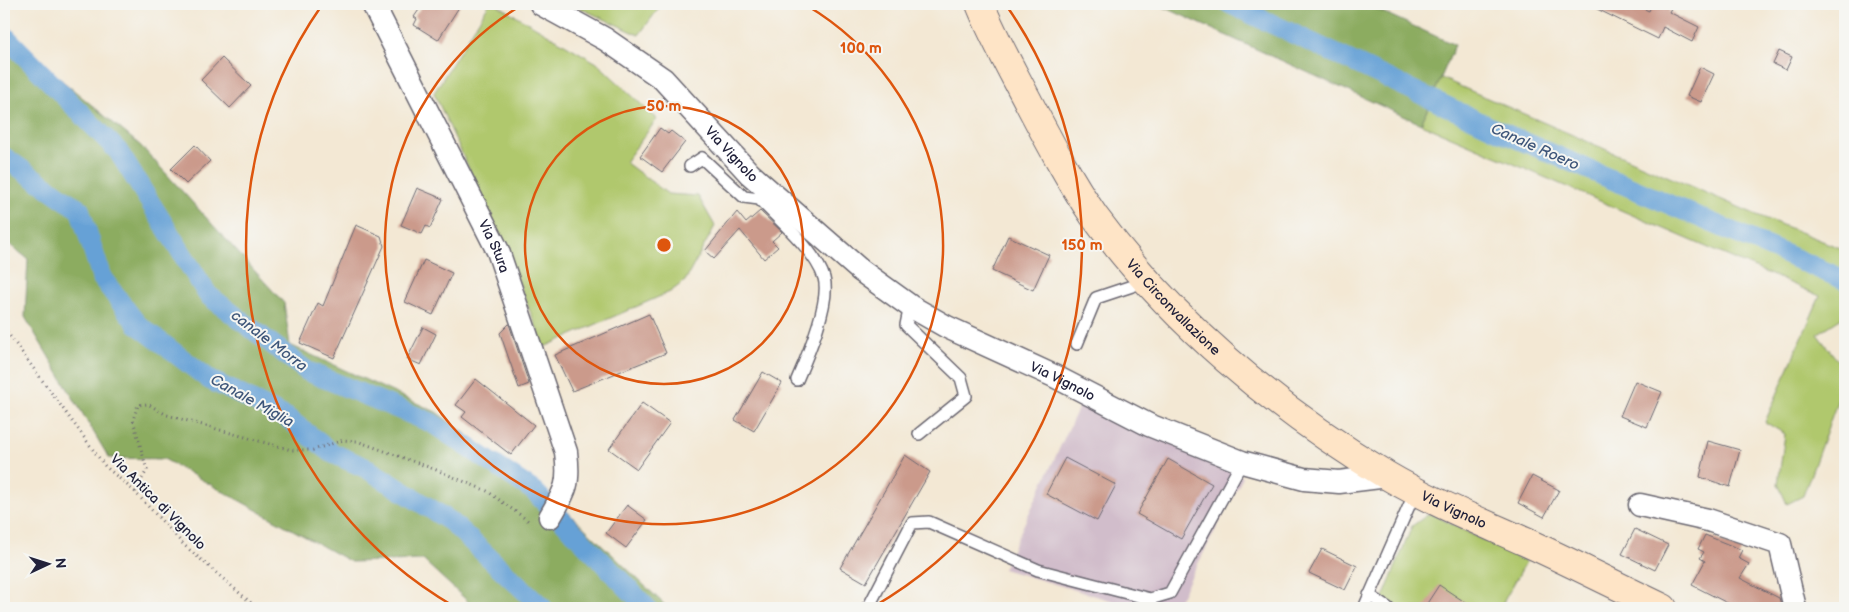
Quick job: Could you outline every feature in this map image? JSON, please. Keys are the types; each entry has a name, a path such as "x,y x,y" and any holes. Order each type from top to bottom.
{"main road":[{"name":"Via Circonvallazione","path":"980,4 991,31 1057,156 1094,215 1148,281 1191,326 1248,377 1331,441 1388,476"},
{"name":"Via Vignolo","path":"1388,476 1663,608"}],"street":[{"name":"Via Stura","path":"373,4 498,251 566,452 569,475 565,492 554,510"},
{"name":"Via Vignolo","path":"544,4 605,40 663,79 750,174 763,194 860,270 910,306 947,327 1054,376 1149,425 1242,462 1304,480 1340,482 1388,476"},
{"path":"1640,505 1708,520 1780,544 1795,608"}],"lane":[{"path":"690,166 702,158 744,198 763,194 812,256 824,278 825,296 813,344 797,380"},
{"path":"1077,344 1096,298 1148,281"},
{"path":"910,306 906,325 961,378 966,396 919,434"},
{"path":"868,608 912,523 929,522 1038,570 1150,598 1170,593 1242,462"},
{"path":"1364,608 1416,490"},
{"path":"1370,595 1388,608"}],"path":[{"name":"Via Antica di Vignolo","path":"4,328 105,466 135,492 184,545 257,608"},
{"path":"135,492 148,470 132,420 138,405 148,404 167,415 291,450 313,450 343,440 357,441 434,469 487,491 533,524 554,510"}],"shaded area":[{"path":"1082,400 1243,477 1175,608 1137,608 1003,569"}],"green space":[{"path":"489,4 496,4 597,63 657,119 625,162 668,194 698,196 715,226 685,281 670,292 544,347 504,245 434,93"},
{"path":"571,4 662,4 639,35"},
{"path":"1157,4 1365,4 1455,45 1421,124"},
{"path":"4,27 12,39 141,146 284,303 290,345 436,412 552,497 668,608 475,608 423,560 351,562 164,459 109,458 25,317 28,259 4,240"},
{"path":"1441,78 1757,215 1845,250 1845,316 1817,334 1845,370 1845,380 1803,496 1787,504 1778,484 1785,434 1765,422 1820,296 1421,124"},
{"path":"1430,513 1526,562 1500,608 1379,608 1412,526"}],"building":[{"path":"423,4 461,4 438,40 414,25 417,19 414,17"},
{"path":"1587,4 1633,4 1649,11 1652,4 1673,4 1669,12 1699,27 1692,42 1663,27 1658,39"},
{"path":"1779,51 1792,57 1786,70 1773,64"},
{"path":"222,58 251,86 230,108 201,80"},
{"path":"1700,67 1714,74 1701,102 1687,96"},
{"path":"660,128 668,134 671,131 685,142 662,172 640,156"},
{"path":"195,145 210,161 186,184 171,169"},
{"path":"417,188 443,199 430,228 426,226 422,234 401,225"},
{"path":"760,211 782,232 772,241 778,247 764,259 740,230 714,259 705,251 737,212 746,223"},
{"path":"356,225 381,236 384,246 334,358 300,343 318,303 323,306"},
{"path":"1008,236 1049,255 1033,290 992,271"},
{"path":"424,260 452,273 433,315 405,302"},
{"path":"649,314 666,353 572,391 555,355"},
{"path":"509,324 529,384 519,388 500,333"},
{"path":"423,327 436,334 421,365 407,359"},
{"path":"763,372 782,383 754,431 735,420"},
{"path":"476,379 534,425 511,455 462,417 466,412 456,405"},
{"path":"1635,381 1662,392 1647,427 1620,416"},
{"path":"642,403 670,423 637,469 609,449"},
{"path":"1708,441 1740,450 1730,487 1700,477"},
{"path":"905,455 930,472 866,583 840,568"},
{"path":"1065,458 1116,485 1097,521 1046,494"},
{"path":"1168,459 1212,484 1181,539 1137,514"},
{"path":"1532,476 1559,490 1544,517 1518,503"},
{"path":"627,505 647,520 626,548 606,533"},
{"path":"1635,529 1668,545 1655,570 1622,554"},
{"path":"1705,535 1742,550 1738,558 1749,564 1740,578 1779,598 1782,608 1737,608 1692,585 1705,561 1700,558 1704,552 1698,549"},
{"path":"1322,549 1357,566 1345,590 1309,573"},
{"path":"1439,585 1474,608 1424,608"}],"waterway":[{"name":"Canale Roero","path":"1230,4 1499,131 1845,280"},
{"name":"canale Morra","path":"4,35 118,151 208,295 307,371 432,423 534,491 647,608"},
{"name":"Canale Miglia","path":"4,157 80,210 102,278 137,324 210,380 286,417 332,453 366,468 450,521 543,608"}]}
